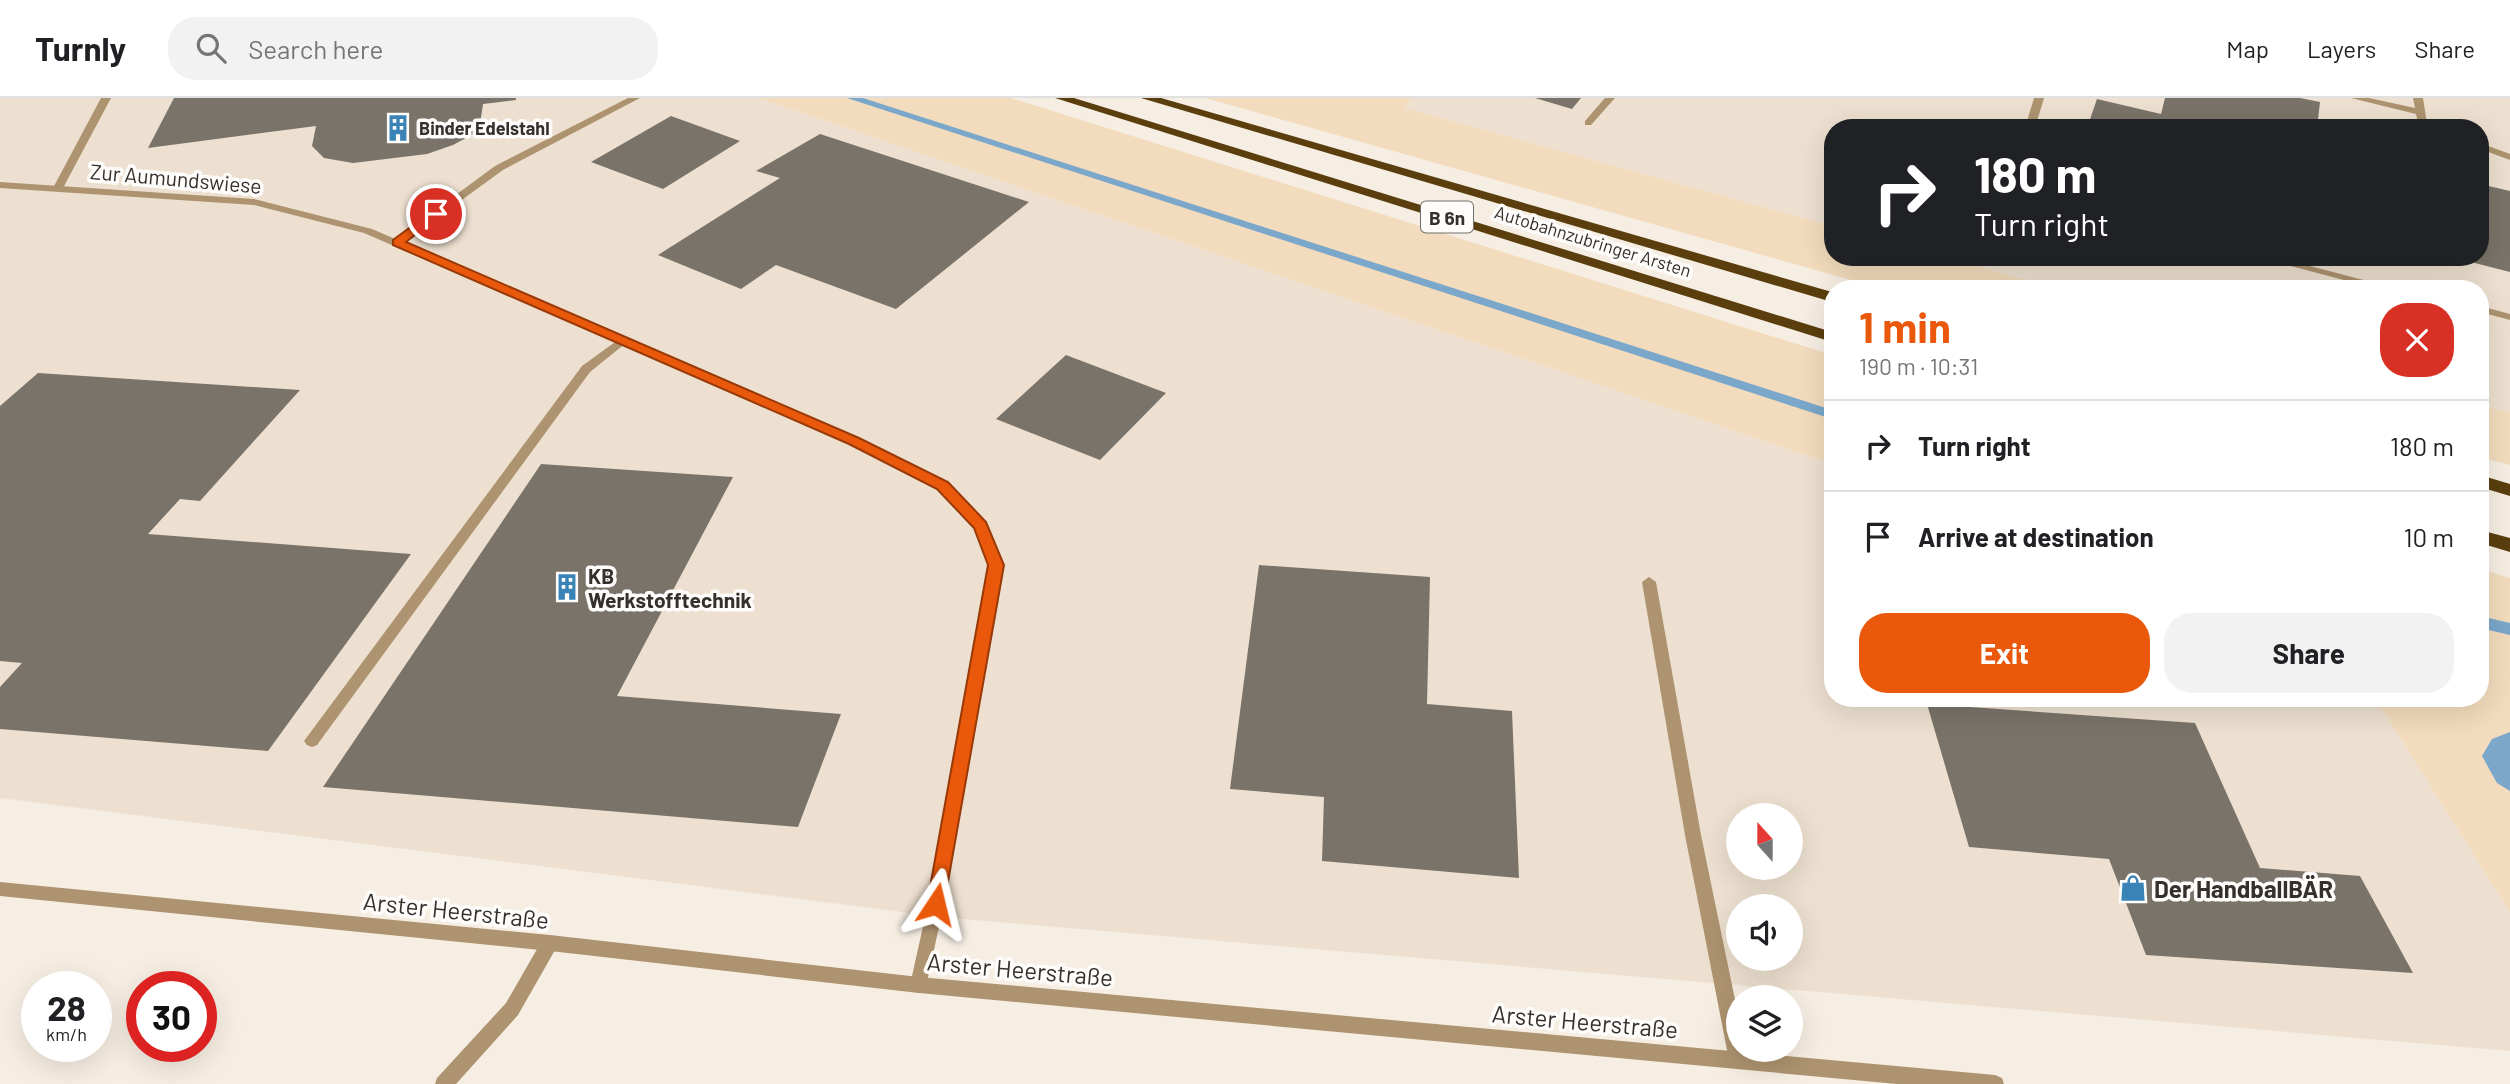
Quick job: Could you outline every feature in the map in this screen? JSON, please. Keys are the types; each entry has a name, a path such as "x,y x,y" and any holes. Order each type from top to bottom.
{"highway":[{"name":"Autobahnzubringer Arsten","path":"1061,98 1824,335"},
{"name":"Autobahnzubringer Arsten","path":"1147,98 1824,295"},
{"path":"2489,484 2510,490"},
{"path":"2489,539 2510,545"}],"street":[{"path":"58,188 106,98"},
{"path":"397,242 499,168 635,98"},
{"path":"1588,124 1611,98"},
{"path":"2033,119 2039,98"},
{"path":"2356,98 2421,112"},
{"path":"2418,98 2422,119"},
{"path":"2489,149 2510,157"},
{"name":"Zur Aumundswiese","path":"0,185 254,202 368,231 854,441 943,485 980,526 996,565 936,904 919,985"},
{"path":"2298,266 2356,280"},
{"path":"2489,311 2510,317"},
{"path":"312,741 586,369 622,341"},
{"path":"1649,582 1693,835 1726,1000"},
{"name":"Arster Heerstraße","path":"0,889 550,943 919,985 1726,1059"},
{"path":"444,1084 512,1009 550,943"},
{"name":"Arster Heerstraße","path":"1759,1062 1995,1084"}],"shaded area":[{"path":"0,98 758,98 1824,461 1824,707 2381,707 2510,912 2510,1051 1803,991 1803,985 1736,985 951,918 0,798"},
{"path":"758,98 1011,98 1824,352 1824,461"},
{"path":"1205,98 1411,98 1405,108 1824,224 1824,266 1978,266 2027,280 1851,280"},
{"path":"1411,98 2510,98 2510,413 2489,407 2489,280 2027,280 1978,266 2489,266 2489,119 1824,119 1824,224 1405,108"},
{"path":"2489,407 2510,413 2510,465 2489,459"},
{"path":"2489,572 2510,578 2510,912 2381,707 2489,707"}],"water":[{"path":"2510,732 2510,791 2497,783 2482,756 2492,739"}],"building":[{"name":"Binder Edelstahl","path":"174,98 516,100 483,104 479,131 453,145 427,154 353,163 324,158 312,146 316,126 148,148"},
{"path":"1535,98 1581,98 1572,109"},
{"path":"2165,98 2300,98 2320,102 2318,119 2090,119 2097,99 2161,114"},
{"path":"671,116 740,141 663,189 591,162"},
{"path":"820,134 1029,202 896,309 776,265 741,289 658,255 780,178 756,171"},
{"path":"2489,186 2510,191 2510,272 2486,266 2489,266"},
{"path":"1066,355 1166,393 1100,460 996,419"},
{"path":"38,373 300,390 200,501 180,499 148,534 411,554 268,751 0,729 0,687 22,663 0,661 0,406"},
{"name":"KB Werkstofftechnik","path":"541,464 733,477 617,696 841,714 798,827 323,787"},
{"path":"1259,565 1430,577 1427,704 1512,711 1519,878 1322,861 1324,797 1230,789"},
{"path":"1928,707 1969,707 2195,723 2260,868 2360,876 2413,973 2146,955 2109,859 1969,847"}],"waterway":[{"path":"852,98 1824,412"},
{"path":"2489,624 2510,629"}],"place":[{"name":"Binder Edelstahl","path":"398,128"},
{"name":"KB Werkstofftechnik","path":"567,587"},
{"name":"Der HandballBÄR","path":"2133,888"}],"route":[{"path":"436,214 397,242 531,303 854,441 943,485 980,526 996,565 936,904"}]}
